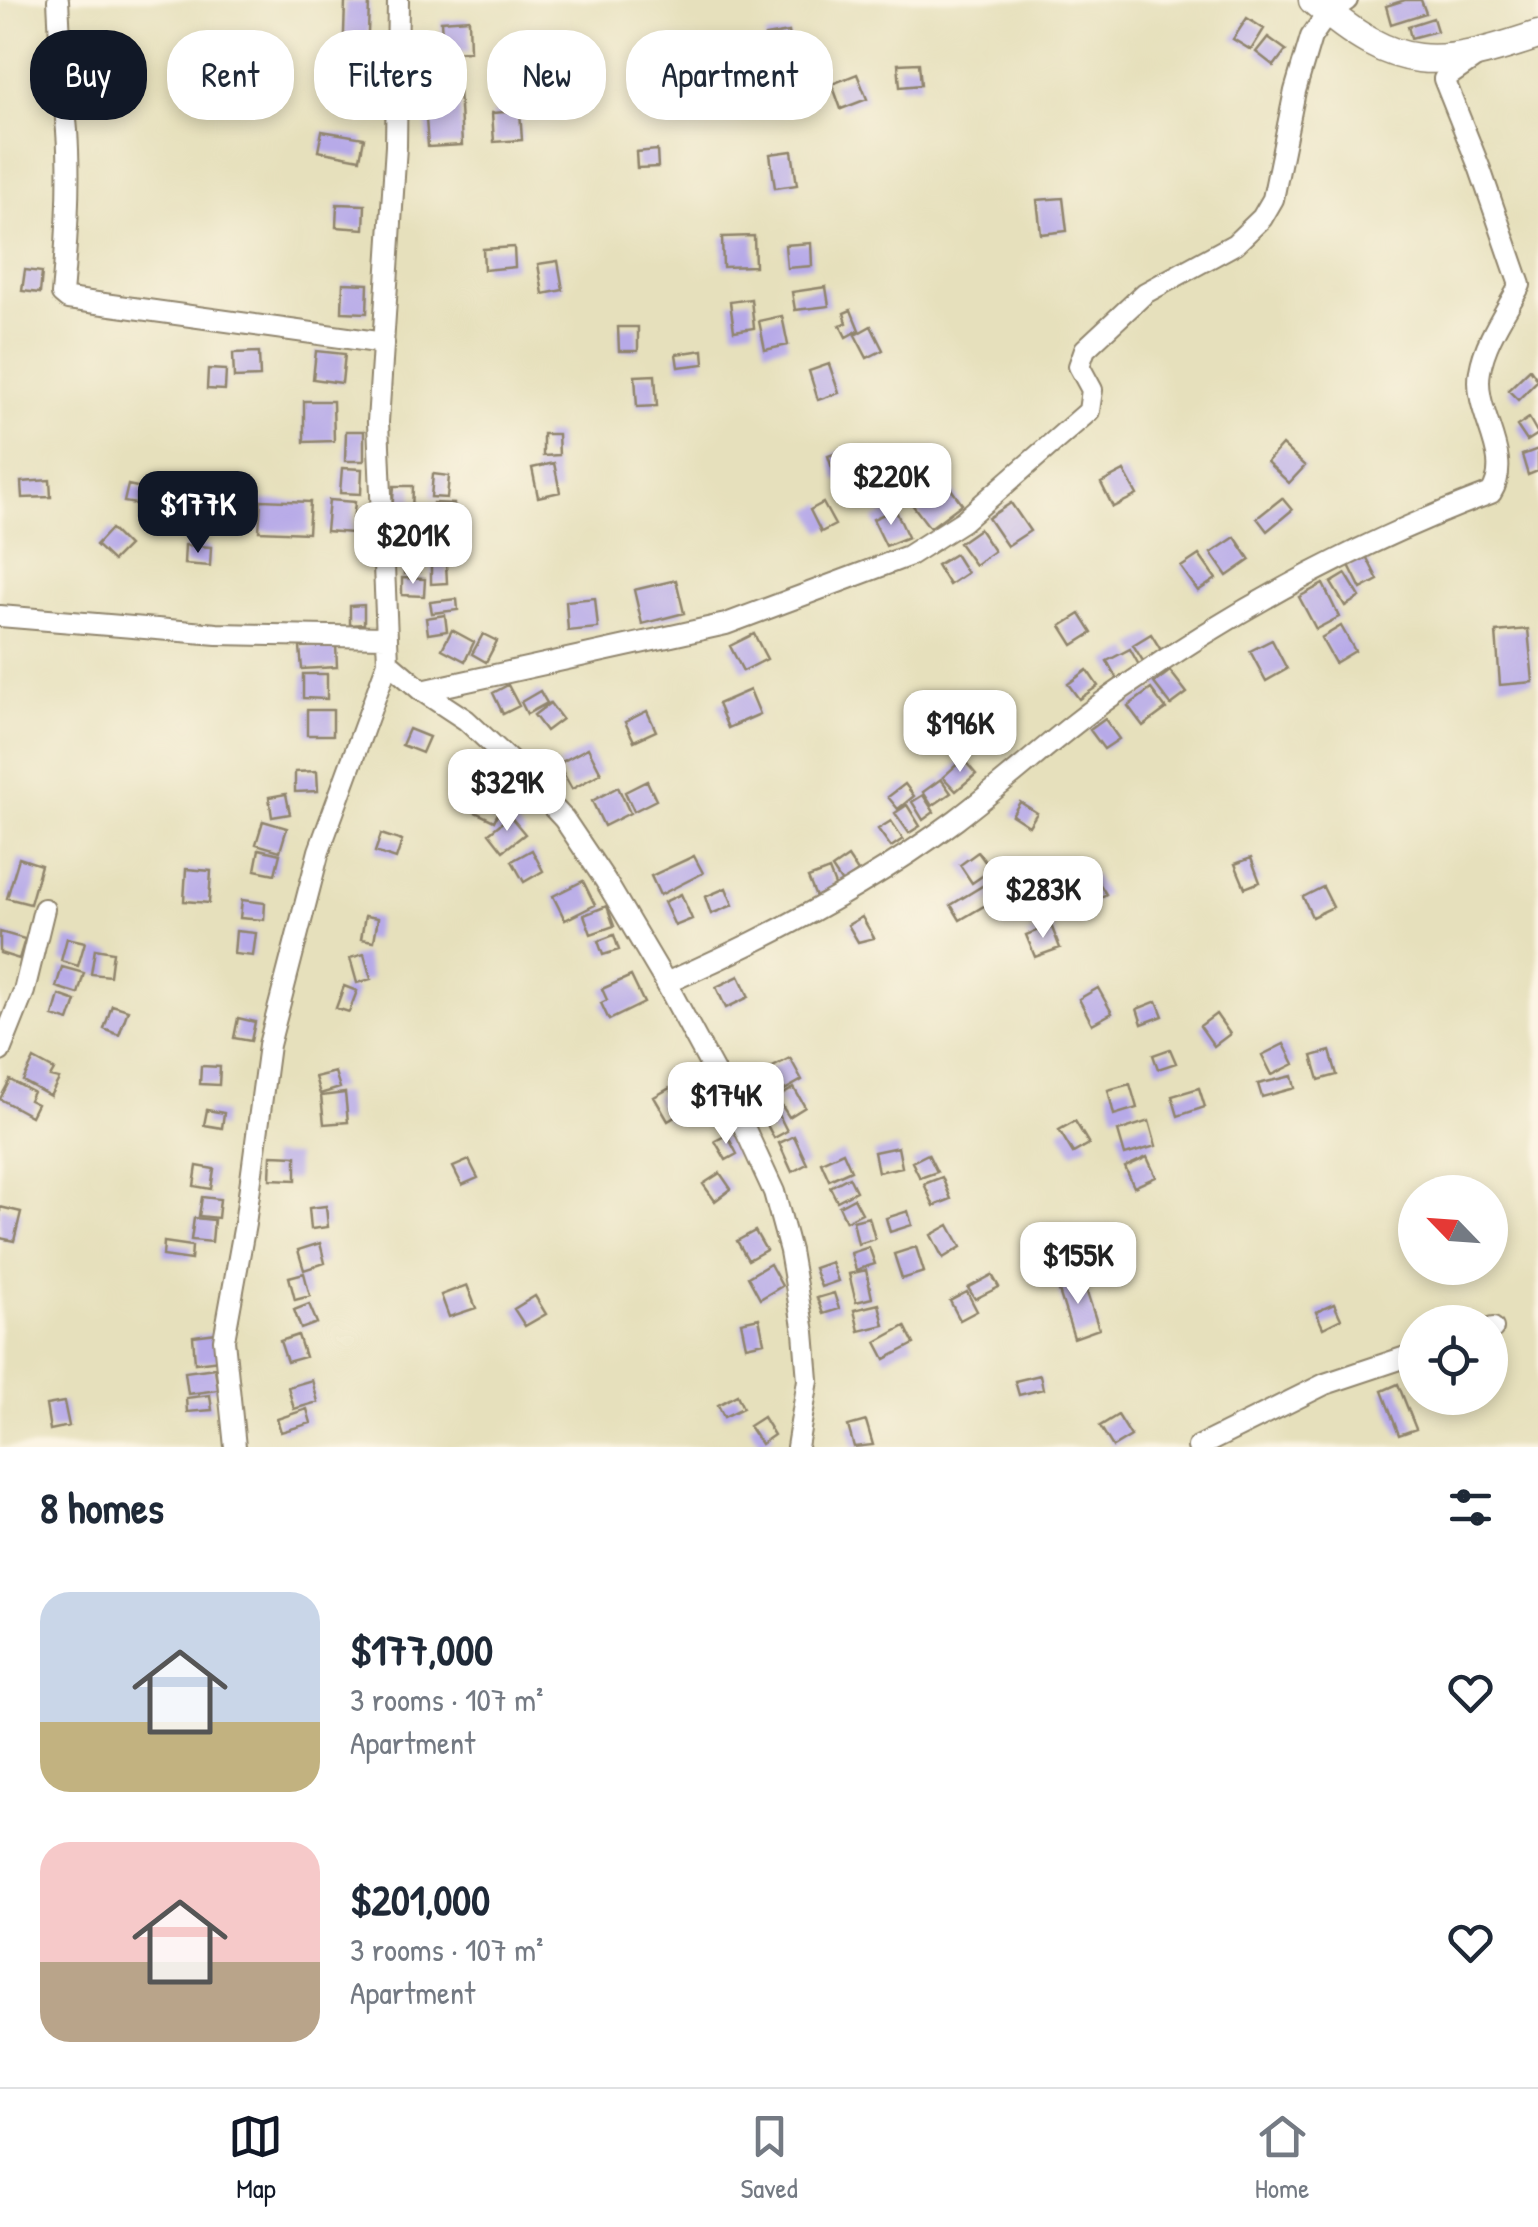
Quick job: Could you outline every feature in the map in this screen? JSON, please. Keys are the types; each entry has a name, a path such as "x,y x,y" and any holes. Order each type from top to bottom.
{"street":[{"path":"58,0 67,134 62,294 68,299 384,343"},
{"path":"235,1447 224,1340 269,1045 320,851 388,662 378,422 396,146 398,0"},
{"path":"422,690 726,624 908,556 963,521 1089,412 1092,390 1079,366 1085,349 1145,293 1235,244 1262,218 1274,199 1304,56 1329,4 1386,52 1422,60 1482,54"},
{"path":"666,983 720,960 832,902 956,820 1069,726 1185,648 1320,568 1491,493 1501,468 1481,402 1479,374 1486,349 1520,285 1444,79 1482,54 1538,34"},
{"path":"0,616 217,634 386,637"},
{"path":"388,662 466,720 564,819 666,983 744,1128 774,1192 790,1251 804,1332 808,1380 798,1447"},
{"path":"0,1052 24,992 44,909"},
{"path":"1198,1447 1326,1384 1398,1360"}],"building":[{"path":"1421,0 1426,13 1391,24 1386,6"},
{"path":"345,2 369,2 368,30 344,30"},
{"path":"1247,18 1264,29 1251,50 1233,39"},
{"path":"1433,18 1437,31 1411,38 1408,26"},
{"path":"469,19 470,51 467,30 442,30 441,21"},
{"path":"1268,37 1286,50 1274,66 1256,52"},
{"path":"919,63 921,85 900,87 898,64"},
{"path":"857,74 867,99 841,109 833,84"},
{"path":"426,120 461,120 462,145 428,147"},
{"path":"492,120 521,120 522,140 494,142"},
{"path":"322,131 364,138 360,159 318,151"},
{"path":"657,150 658,167 637,168 636,152"},
{"path":"792,151 797,185 775,188 770,154"},
{"path":"1063,198 1067,231 1041,234 1037,200"},
{"path":"337,204 365,205 364,229 336,227"},
{"path":"754,236 755,266 723,267 722,237"},
{"path":"811,243 812,266 787,268 785,245"},
{"path":"514,247 515,267 484,270 483,249"},
{"path":"558,261 563,290 543,294 538,264"},
{"path":"25,270 42,272 40,293 22,291"},
{"path":"343,283 368,284 367,313 342,312"},
{"path":"826,287 829,306 795,310 792,292"},
{"path":"751,299 754,328 734,331 730,302"},
{"path":"851,310 859,330 846,337 840,325 847,323 844,313"},
{"path":"782,316 788,345 765,350 759,321"},
{"path":"871,326 883,350 867,358 855,335"},
{"path":"618,327 638,327 638,351 619,351"},
{"path":"703,350 704,364 678,367 676,354"},
{"path":"316,351 345,354 342,383 313,379"},
{"path":"259,352 260,377 234,378 233,353"},
{"path":"829,364 839,393 818,400 809,371"},
{"path":"208,369 226,370 225,390 207,389"},
{"path":"1530,369 1538,380 1518,400 1508,390"},
{"path":"655,375 657,406 637,407 635,376"},
{"path":"304,401 333,401 334,441 304,442"},
{"path":"1529,418 1538,434 1527,441 1517,426"},
{"path":"346,431 364,431 364,461 345,461"},
{"path":"543,434 558,434 559,455 543,456"},
{"path":"1282,445 1305,466 1289,483 1267,462"},
{"path":"848,449 856,473 836,480 828,456"},
{"path":"1538,449 1538,471 1528,475 1522,455"},
{"path":"554,463 560,492 538,497 532,468"},
{"path":"342,468 362,469 361,494 340,493"},
{"path":"1124,471 1137,495 1113,507 1101,483"},
{"path":"433,474 449,476 447,498 431,497"},
{"path":"940,474 962,504 930,528 908,499"},
{"path":"50,480 51,497 22,498 21,482"},
{"path":"128,485 151,490 148,506 124,502"},
{"path":"394,486 413,486 412,513 392,512"},
{"path":"196,497 218,500 216,519 195,517"},
{"path":"1282,498 1292,510 1267,531 1257,518"},
{"path":"261,500 310,502 308,533 259,531"},
{"path":"329,500 355,502 352,533 326,531"},
{"path":"433,503 454,504 454,522 432,521"},
{"path":"823,503 835,525 821,532 810,510"},
{"path":"1011,503 1030,531 1007,546 988,518"},
{"path":"895,509 908,537 886,546 873,519"},
{"path":"111,529 128,546 113,561 96,545"},
{"path":"979,529 994,551 975,565 959,543"},
{"path":"1235,537 1250,560 1227,576 1211,553"},
{"path":"185,545 211,547 210,566 184,564"},
{"path":"417,550 419,572 404,574 402,551"},
{"path":"955,554 967,573 949,585 937,565"},
{"path":"1199,555 1216,579 1198,591 1181,567"},
{"path":"1366,556 1378,580 1361,589 1349,565"},
{"path":"446,563 447,583 431,584 431,564"},
{"path":"1346,574 1360,597 1345,606 1331,583"},
{"path":"402,578 425,579 424,596 402,595"},
{"path":"676,580 684,613 642,624 634,590"},
{"path":"1323,584 1339,617 1316,629 1299,597"},
{"path":"595,598 598,628 568,631 566,601"},
{"path":"457,599 458,610 432,613 430,602"},
{"path":"364,605 364,624 350,625 350,606"},
{"path":"1080,614 1092,633 1073,645 1061,626"},
{"path":"445,615 447,631 428,634 426,618"},
{"path":"1341,626 1355,651 1335,663 1321,638"},
{"path":"1528,629 1533,682 1500,685 1496,632"},
{"path":"452,630 474,642 465,661 442,649"},
{"path":"483,634 497,641 486,662 472,654"},
{"path":"754,634 767,659 743,671 730,646"},
{"path":"1151,634 1161,650 1143,661 1133,645"},
{"path":"1272,640 1287,669 1266,681 1250,651"},
{"path":"336,645 337,667 302,669 300,647"},
{"path":"1130,649 1140,667 1117,679 1107,661"},
{"path":"1087,670 1098,686 1079,699 1068,684"},
{"path":"1170,671 1187,693 1171,705 1154,683"},
{"path":"303,674 327,674 327,699 303,698"},
{"path":"508,685 519,706 503,714 493,693"},
{"path":"1151,689 1166,709 1143,726 1128,706"},
{"path":"750,690 760,714 728,728 718,704"},
{"path":"540,691 547,703 527,714 521,702"},
{"path":"550,703 562,719 546,731 534,715"},
{"path":"307,710 333,710 333,735 307,735"},
{"path":"647,711 656,731 634,741 625,722"},
{"path":"1105,719 1119,739 1104,749 1090,730"},
{"path":"409,729 429,737 422,753 402,745"},
{"path":"588,748 601,773 572,789 558,764"},
{"path":"963,759 976,774 956,791 943,777"},
{"path":"317,771 318,791 295,792 295,772"},
{"path":"941,779 951,793 932,806 923,792"},
{"path":"647,781 656,800 634,811 625,792"},
{"path":"905,784 914,796 898,809 888,797"},
{"path":"488,786 507,795 494,821 475,812"},
{"path":"618,787 630,813 604,826 592,801"},
{"path":"286,794 290,814 272,817 269,797"},
{"path":"923,795 934,812 923,820 912,802"},
{"path":"1020,802 1037,813 1029,826 1012,815"},
{"path":"907,805 920,826 909,833 895,813"},
{"path":"510,816 525,834 503,851 489,833"},
{"path":"263,821 287,828 280,851 256,844"},
{"path":"891,821 903,839 891,847 878,829"},
{"path":"381,834 402,841 396,859 375,852"},
{"path":"259,849 280,854 275,874 255,870"},
{"path":"532,850 543,871 524,882 512,861"},
{"path":"978,852 991,870 972,883 960,865"},
{"path":"694,856 703,873 660,895 651,876"},
{"path":"848,857 858,872 842,883 832,868"},
{"path":"19,858 41,865 30,904 7,898"},
{"path":"1251,858 1260,882 1245,888 1235,864"},
{"path":"186,869 211,871 209,903 184,901"},
{"path":"829,870 836,888 816,897 808,878"},
{"path":"1094,875 1106,894 1082,909 1070,890"},
{"path":"997,877 1006,893 960,920 951,905"},
{"path":"583,881 595,905 565,920 553,896"},
{"path":"1323,887 1333,907 1312,917 1303,897"},
{"path":"726,888 733,905 711,914 705,897"},
{"path":"681,894 692,919 675,926 664,902"},
{"path":"242,900 265,903 264,920 240,918"},
{"path":"607,906 614,926 591,934 584,915"},
{"path":"365,916 378,918 374,941 361,939"},
{"path":"862,917 874,938 858,942 848,925"},
{"path":"1051,925 1060,948 1035,957 1026,935"},
{"path":"236,931 256,933 253,956 234,954"},
{"path":"0,932 25,939 19,959 0,953"},
{"path":"614,935 619,950 603,955 598,941"},
{"path":"67,938 85,942 78,966 61,961"},
{"path":"95,949 113,952 110,976 91,974"},
{"path":"364,954 371,979 357,983 350,958"},
{"path":"62,967 84,973 78,994 56,987"},
{"path":"631,976 644,1003 609,1020 601,1003 607,1000 602,989"},
{"path":"739,976 749,997 726,1008 716,987"},
{"path":"344,986 357,991 349,1012 336,1008"},
{"path":"1098,988 1112,1013 1092,1024 1079,999"},
{"path":"59,995 76,1001 69,1021 53,1016"},
{"path":"1157,1001 1163,1016 1142,1024 1137,1009"},
{"path":"112,1005 128,1010 119,1035 104,1029"},
{"path":"1216,1014 1230,1034 1214,1046 1200,1026"},
{"path":"238,1018 255,1022 251,1041 234,1038"},
{"path":"1284,1044 1294,1064 1272,1075 1262,1055"},
{"path":"1170,1049 1176,1063 1158,1069 1153,1055"},
{"path":"1330,1051 1337,1075 1319,1080 1312,1056"},
{"path":"790,1058 802,1080 781,1092 769,1069"},
{"path":"34,1059 54,1070 50,1077 59,1079 50,1096 23,1081"},
{"path":"201,1066 220,1067 219,1085 200,1084"},
{"path":"335,1072 340,1088 320,1094 315,1077"},
{"path":"1292,1076 1295,1088 1262,1097 1258,1084"},
{"path":"10,1080 33,1092 29,1100 37,1104 31,1116 0,1099"},
{"path":"1130,1084 1137,1108 1114,1115 1108,1090"},
{"path":"670,1088 683,1112 668,1121 654,1097"},
{"path":"794,1088 805,1107 789,1117 777,1098"},
{"path":"1199,1088 1205,1107 1178,1116 1172,1096"},
{"path":"345,1093 348,1122 324,1124 321,1096"},
{"path":"207,1110 224,1113 222,1128 204,1125"},
{"path":"778,1113 787,1131 774,1138 765,1121"},
{"path":"1075,1121 1089,1144 1073,1153 1059,1130"},
{"path":"1149,1121 1156,1146 1125,1155 1118,1131"},
{"path":"727,1135 737,1154 726,1160 715,1141"},
{"path":"794,1136 807,1164 792,1172 779,1143"},
{"path":"898,1147 902,1167 878,1172 874,1152"},
{"path":"843,1152 851,1170 829,1180 821,1162"},
{"path":"928,1154 937,1172 920,1178 912,1162"},
{"path":"271,1155 296,1156 296,1180 270,1179"},
{"path":"1147,1157 1156,1177 1134,1187 1125,1167"},
{"path":"469,1160 478,1178 462,1185 453,1167"},
{"path":"197,1166 214,1169 211,1189 194,1186"},
{"path":"720,1173 731,1189 715,1201 703,1184"},
{"path":"849,1177 856,1191 837,1201 830,1187"},
{"path":"942,1177 951,1199 934,1206 924,1184"},
{"path":"202,1197 220,1199 218,1218 199,1216"},
{"path":"854,1198 862,1213 846,1221 839,1206"},
{"path":"326,1206 328,1227 311,1229 309,1208"},
{"path":"0,1207 21,1212 14,1241 0,1238"},
{"path":"908,1211 912,1225 890,1232 886,1218"},
{"path":"869,1217 875,1239 858,1244 853,1221"},
{"path":"194,1218 214,1220 212,1242 191,1240"},
{"path":"949,1225 961,1247 943,1258 931,1235"},
{"path":"755,1231 766,1250 748,1260 737,1241"},
{"path":"164,1242 192,1246 191,1260 163,1256"},
{"path":"320,1243 325,1263 304,1270 298,1250"},
{"path":"869,1247 875,1264 856,1270 851,1253"},
{"path":"916,1247 924,1272 902,1279 894,1254"},
{"path":"831,1262 838,1281 821,1287 814,1268"},
{"path":"770,1264 782,1286 760,1299 748,1277"},
{"path":"866,1270 872,1298 856,1302 849,1274"},
{"path":"304,1273 310,1296 295,1300 289,1277"},
{"path":"992,1275 999,1287 975,1299 968,1288"},
{"path":"1082,1277 1099,1329 1074,1338 1057,1285"},
{"path":"467,1285 476,1308 449,1317 441,1295"},
{"path":"967,1292 977,1311 960,1320 950,1301"},
{"path":"834,1293 839,1309 823,1314 817,1298"},
{"path":"535,1296 546,1314 525,1326 514,1309"},
{"path":"309,1304 317,1323 301,1329 294,1310"},
{"path":"879,1304 884,1325 859,1331 854,1310"},
{"path":"1334,1304 1341,1319 1323,1328 1316,1312"},
{"path":"759,1318 764,1342 746,1346 741,1322"},
{"path":"905,1326 914,1344 885,1359 876,1342"},
{"path":"217,1333 220,1360 195,1363 193,1336"},
{"path":"298,1335 305,1357 287,1362 280,1341"},
{"path":"215,1368 218,1390 188,1394 185,1372"},
{"path":"1040,1375 1043,1389 1019,1395 1015,1381"},
{"path":"312,1380 318,1402 294,1409 288,1387"},
{"path":"1398,1384 1398,1415 1410,1415 1416,1429 1399,1435 1382,1391"},
{"path":"210,1395 212,1410 187,1412 186,1398"},
{"path":"737,1395 743,1408 724,1417 718,1405"},
{"path":"64,1402 69,1426 50,1430 46,1405"},
{"path":"307,1409 311,1423 281,1432 277,1419"},
{"path":"1118,1415 1131,1436 1113,1447 1100,1426"},
{"path":"763,1417 774,1435 761,1444 749,1426"},
{"path":"866,1421 873,1445 854,1447 848,1426"}]}
